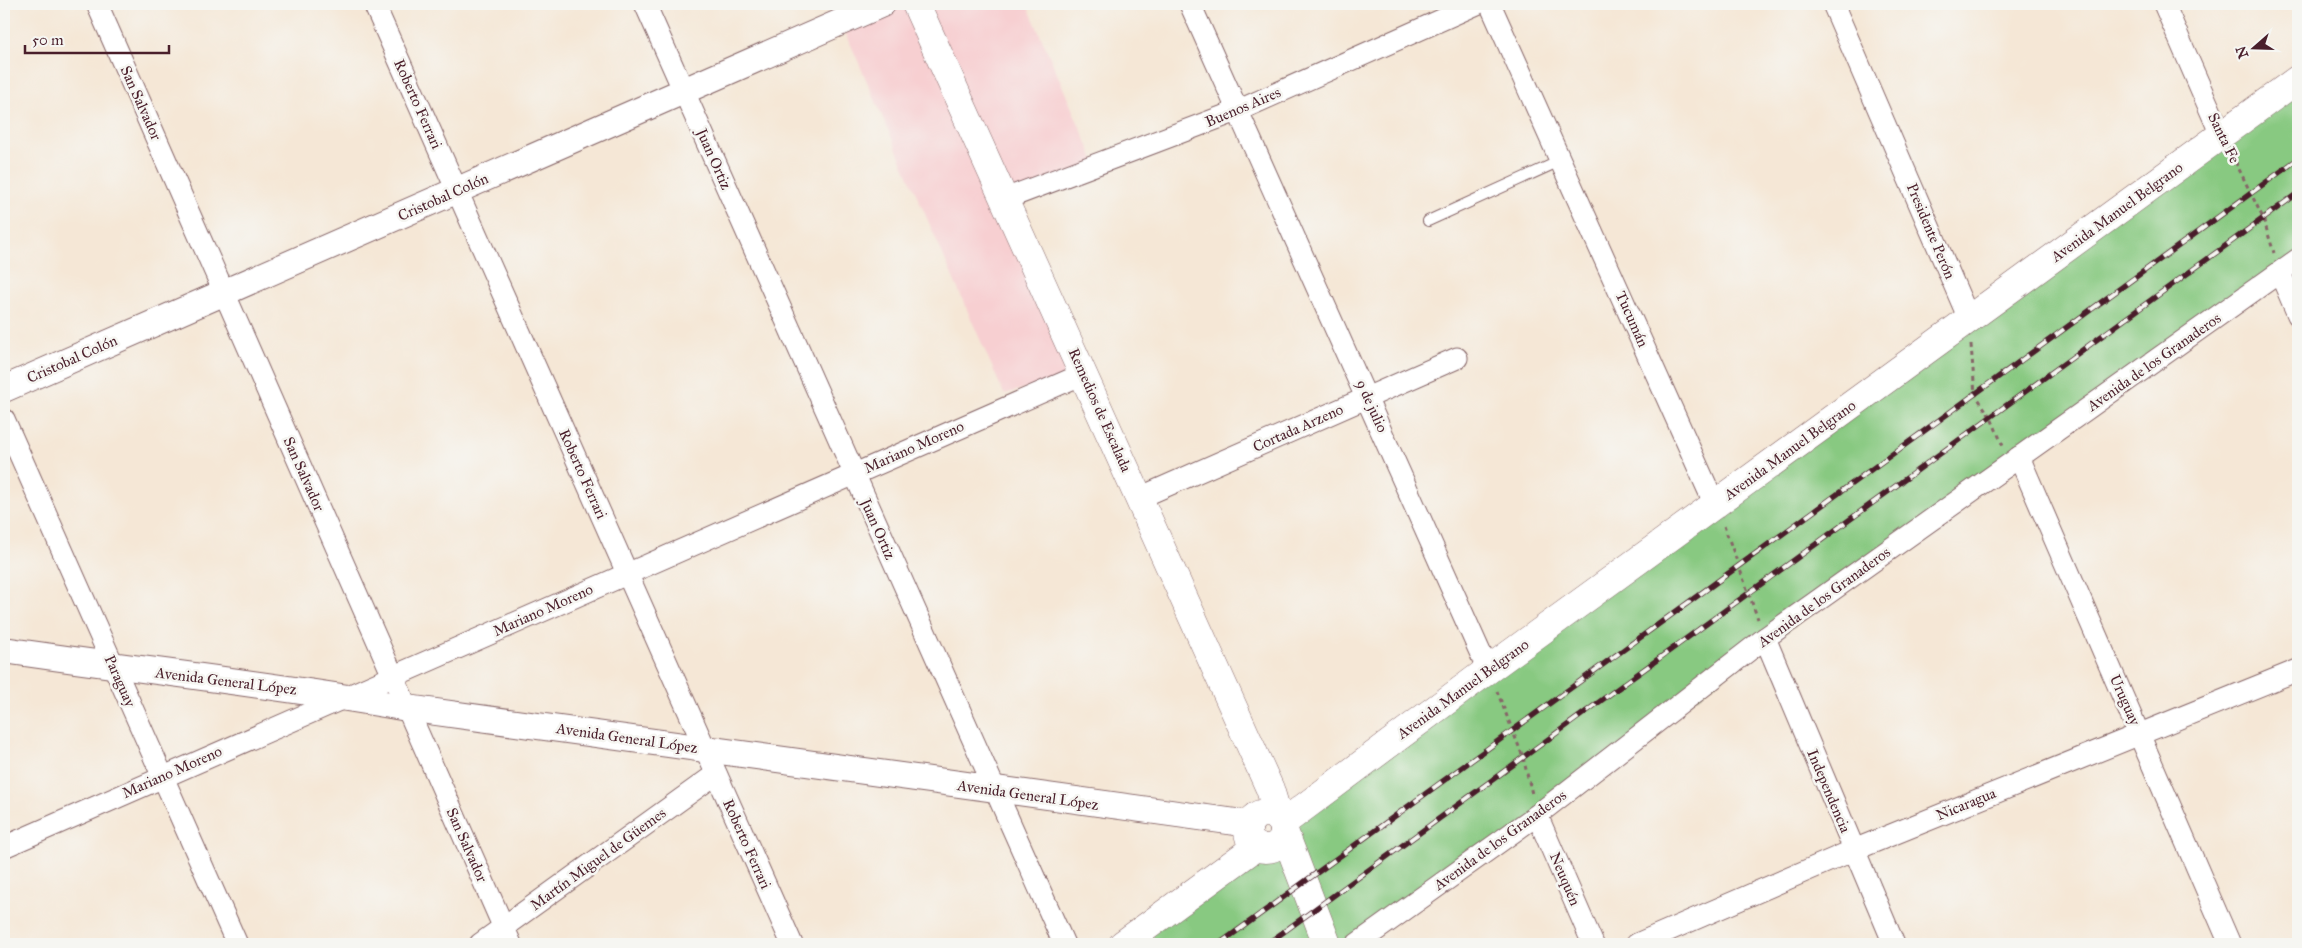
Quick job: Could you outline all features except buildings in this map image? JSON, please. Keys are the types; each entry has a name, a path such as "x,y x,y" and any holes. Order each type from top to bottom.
{"main road":[{"name":"Remedios de Escalada","path":"916,4 1270,790 1327,944"},
{"name":"Avenida Manuel Belgrano","path":"1253,835 1263,849 1275,847 1283,838 1282,824 1488,670 2298,79"},
{"path":"1122,944 1253,835"}],"street":[{"name":"San Salvador","path":"97,4 507,936"},
{"name":"Roberto Ferrari","path":"374,4 792,944"},
{"name":"Juan Ortiz","path":"645,4 1064,944"},
{"name":"Cristobal Colón","path":"4,389 882,4"},
{"name":"9 de julio","path":"1190,4 1368,398 1488,670"},
{"name":"Buenos Aires","path":"1005,198 1237,111 1477,4"},
{"name":"Tucumán","path":"1490,4 1716,504"},
{"name":"Presidente Perón","path":"1833,4 1969,319"},
{"name":"Santa Fe","path":"2164,4 2221,135"},
{"name":"Avenida de los Granaderos","path":"1356,944 1537,815 1766,638 2298,259"},
{"path":"2280,272 2298,315"},
{"name":"Cortada Arzeno","path":"1140,498 1457,358"},
{"name":"Mariano Moreno","path":"4,847 162,776 1083,374"},
{"name":"Paraguay","path":"4,418 237,944"},
{"name":"Uruguay","path":"2015,459 2140,734 2230,944"},
{"name":"Independencia","path":"1766,638 1894,944"},
{"name":"Avenida General López","path":"4,650 994,790 1253,835"},
{"name":"Nicaragua","path":"1637,944 1854,850 2298,670"},
{"name":"Martín Miguel de Güemes","path":"480,944 507,936 716,774"},
{"name":"Neuquén","path":"1537,815 1593,944"}],"lane":[{"path":"1428,221 1560,161"}],"path":[{"name":"Santa Fe","path":"2221,135 2264,218 2280,272"},
{"path":"1969,319 1975,394 2015,459"},
{"path":"1716,504 1766,638"},
{"path":"1488,670 1523,757 1537,815"}],"shaded area":[{"path":"833,4 1027,4 1096,164 1005,198 1083,374 1004,394"}],"green space":[{"path":"2298,79 2298,259 1357,944 1123,944 1257,846 1283,823"}],"railway":[{"path":"1219,944 2298,159"},
{"path":"1267,944 2298,193"}]}
